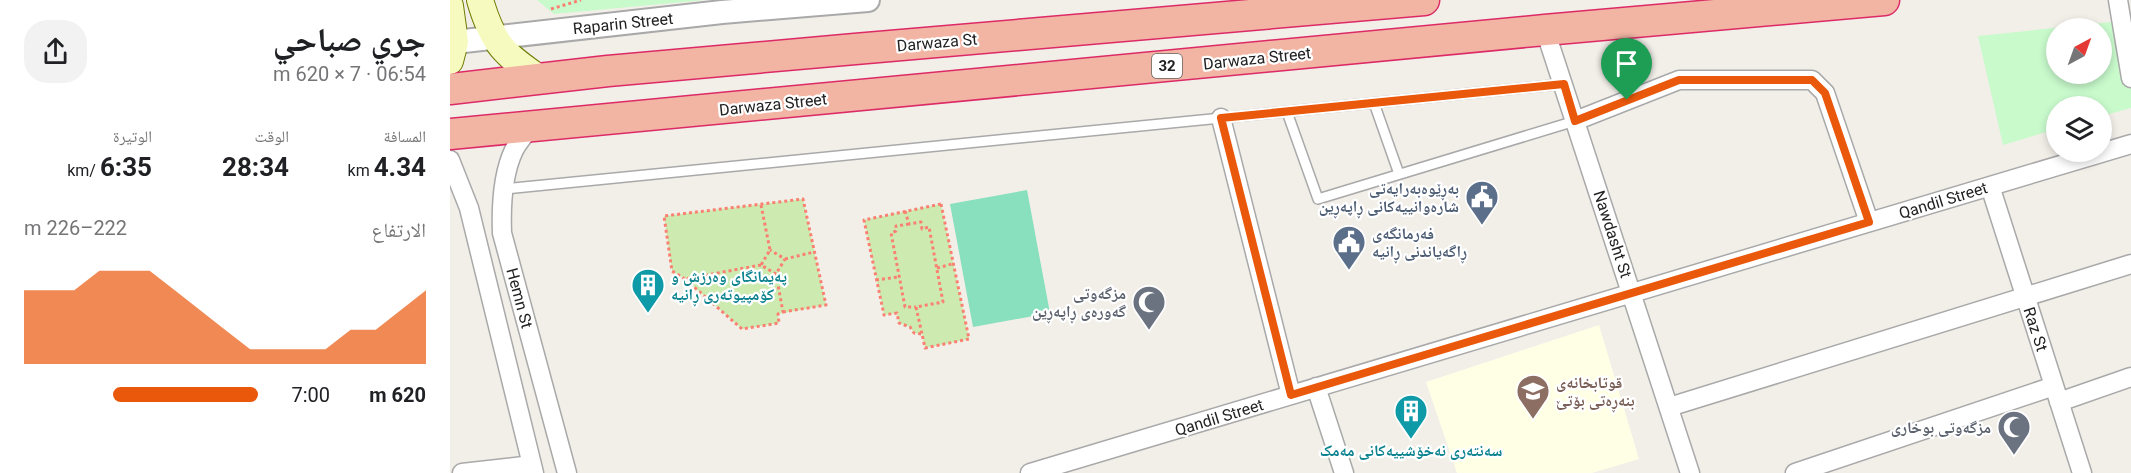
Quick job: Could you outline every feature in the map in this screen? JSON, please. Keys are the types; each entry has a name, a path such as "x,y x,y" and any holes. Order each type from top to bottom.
{"highway":[{"name":"Darwaza St","path":"450,89 620,70 1424,0"},
{"name":"Darwaza Street","path":"450,134 1884,0"},
{"path":"1105,28 1108,72"}],"main road":[{"path":"481,1 493,37 508,56 542,80"},
{"path":"452,49 450,5 466,10 477,6 481,1"}],"street":[{"name":"Raparin Street","path":"452,49 493,37 722,12 868,0"},
{"path":"2118,0 2131,78"},
{"name":"Nawdasht St","path":"1545,30 1689,473"},
{"path":"1575,121 1679,80 1812,80 1825,93 1869,222"},
{"path":"1221,118 1291,395"},
{"name":"Hemn St","path":"531,127 515,148 510,159 501,212 502,233 567,473"},
{"name":"Qandil Street","path":"1030,473 2131,144"},
{"name":"Hemn St","path":"450,160 455,182 480,253 533,469"},
{"name":"Raz St","path":"1990,186 2082,473"},
{"path":"1669,407 2131,264"},
{"path":"1795,473 2057,394 2131,377"},
{"path":"1316,387 1344,473"},
{"path":"462,473 533,469"}],"lane":[{"path":"504,189 1564,84"},
{"path":"1374,103 1399,174"},
{"path":"1287,112 1318,199 1575,121"}],"path":[{"path":"803,199 826,305 783,312 778,314 779,323 742,329 685,279 672,271 664,216 761,205 803,199"},
{"path":"916,307 922,334 925,348 969,339 941,204 864,220 884,315 897,313 900,323 910,327 914,333 922,334"},
{"path":"761,205 770,250 761,265"},
{"path":"905,211 909,224"},
{"path":"921,222 922,229 928,227 937,268 943,302 905,307 891,233 896,231 896,226 921,222"},
{"path":"770,250 785,259 814,252"},
{"path":"783,312 776,274 785,259"},
{"path":"937,268 953,264"},
{"path":"685,279 761,265 776,274"},
{"path":"876,280 899,277"}],"shaded area":[{"name":"قوتابخانەی بنەڕەتی بۆتێ","path":"1599,325 1639,459 1592,473 1457,473 1426,382"}],"green space":[{"path":"537,0 705,0 554,14"},
{"path":"2131,20 2131,108 2112,113 2112,96 2046,96 2046,132 2003,145 1978,36 2046,29 2046,84 2112,84 2112,22"},
{"path":"1027,190 1050,313 973,327 950,204"},
{"path":"803,199 826,305 778,314 779,323 742,329 685,279 672,271 664,216"},
{"path":"941,204 969,339 925,348 922,334 914,333 910,327 899,323 897,313 884,315 864,220"}],"place":[{"name":"بەڕێوەبەرایەتی شارەوانییەکانی ڕاپەڕین","path":"1482,226"},
{"name":"فەرمانگەی ڕاگەیاندنی ڕانیە","path":"1349,271"},
{"name":"پەیمانگای وەرزش و کۆمپیوتەری ڕانیە","path":"648,314"},
{"name":"مزگەوتی گەورەی ڕاپەڕین","path":"1149,331"},
{"name":"قوتابخانەی بنەڕەتی بۆتێ","path":"1533,420"},
{"name":"سەنتەری نەخۆشییەکانی مەمک","path":"1411,440"},
{"name":"مزگەوتی بوخاری","path":"2014,456"}],"route":[{"path":"1679,80 1752,82 1812,80 1825,93 1869,222 1291,395 1221,118 1564,84 1575,121 1627,100 1679,80"}]}
